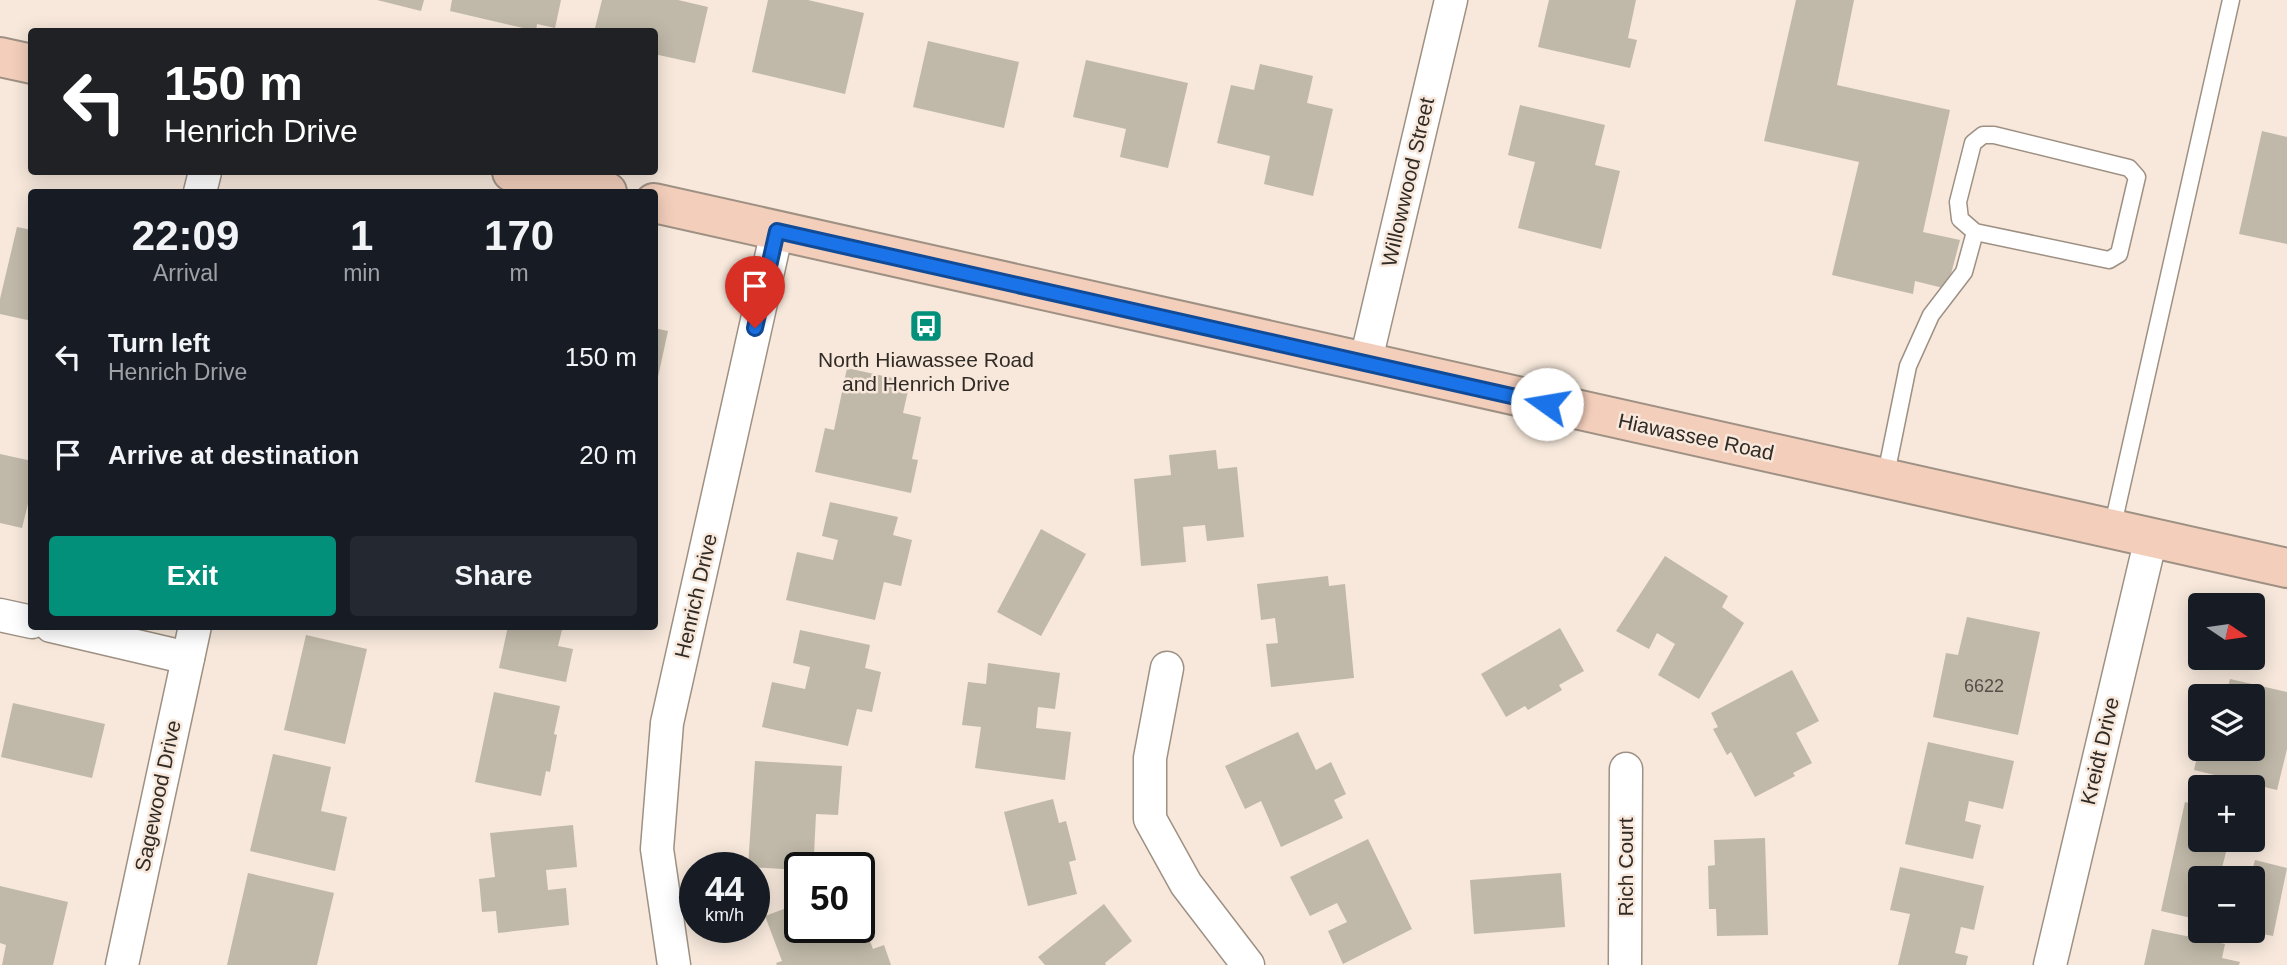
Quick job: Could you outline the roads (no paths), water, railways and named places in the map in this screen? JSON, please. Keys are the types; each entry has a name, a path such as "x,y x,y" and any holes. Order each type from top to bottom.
{"main road":[{"path":"0,57 28,63"},
{"path":"526,175 593,189"},
{"name":"Hiawassee Road","path":"658,204 2287,568"}],"street":[{"name":"Willowwood Street","path":"1365,364 1451,0"},
{"name":"Henrich Drive","path":"674,965 657,849 667,723 777,231"},
{"name":"Kreidt Drive","path":"2050,965 2151,538"},
{"path":"0,615 28,621"},
{"path":"68,630 188,658"},
{"name":"Sagewood Drive","path":"122,965 194,630"},
{"path":"1167,667 1150,758 1150,820 1186,884 1248,965"},
{"name":"Rich Court","path":"1626,769 1626,965"}],"lane":[{"path":"2112,529 2231,0"},
{"path":"1983,135 1994,135 2129,168 2137,177 2119,254 2109,260 1975,232 1960,219 1958,202 1973,143 1983,135"},
{"path":"1885,479 1908,366 1931,315 1964,272 1975,232"}],"place":[{"name":"North Hiawassee Road and Henrich Drive","path":"926,326"}]}
